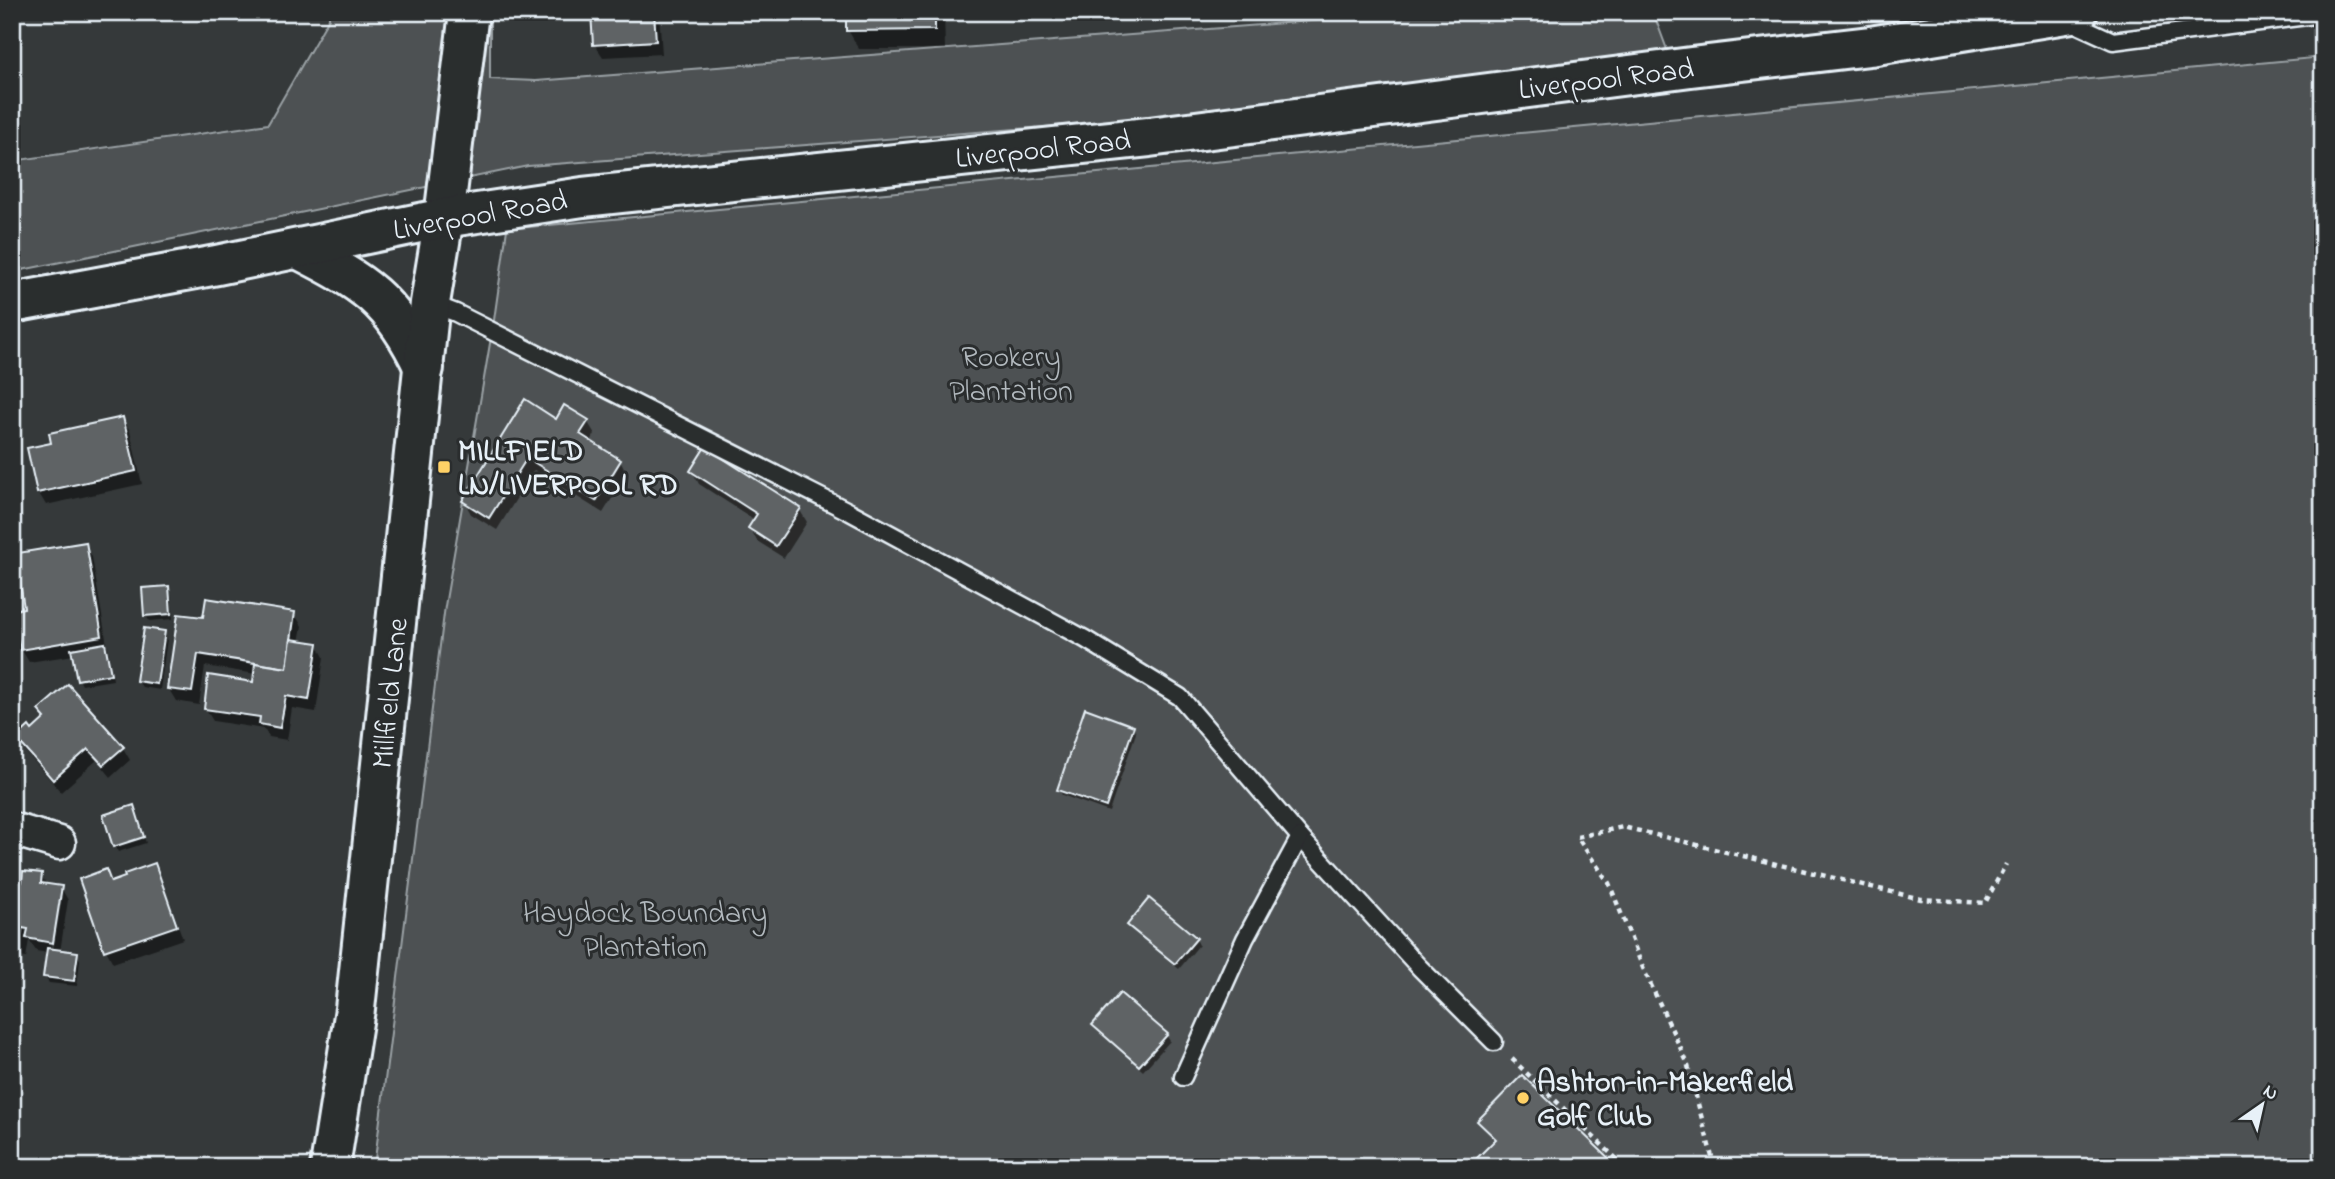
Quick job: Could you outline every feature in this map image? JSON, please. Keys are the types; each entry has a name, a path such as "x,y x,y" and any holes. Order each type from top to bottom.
{"main road":[{"name":"Millfield Lane","path":"330,1167 355,1009 430,303 444,218 469,12"},
{"name":"Liverpool Road","path":"12,303 298,249 444,218 583,197 1149,137 1870,46 2067,14"},
{"path":"298,249 345,273 376,296 397,319 411,340 424,368"}],"street":[{"path":"12,829 59,843"}],"lane":[{"path":"2067,14 2113,41 2323,14"},
{"path":"430,303 456,313 850,512 1085,639 1180,697 1300,837 1420,968 1494,1042"},
{"path":"1183,1077 1245,939 1300,837"}],"path":[{"path":"1712,1167 1712,1157 1687,1062 1643,968 1609,883 1577,837 1623,827 1921,899 1985,903 2006,864"},
{"path":"1494,1042 1625,1167"}],"green space":[{"path":"329,12 490,12 490,79 536,81 1427,12 1653,12 1678,79 528,166 12,272 12,161 268,124 329,18"},
{"name":"Ashton-in-Makerfield Golf Club","path":"2323,57 2323,1167 374,1167 445,606 507,229"}],"building":[{"path":"591,12 654,12 656,41 593,45"},
{"path":"846,12 935,12 935,30 846,31"},
{"path":"525,399 556,419 564,405 589,420 580,434 621,460 596,501 527,458 489,518 462,501"},
{"path":"123,417 136,471 37,493 27,448 51,443 49,433"},
{"path":"705,447 801,508 776,546 748,528 757,514 690,471"},
{"path":"86,542 102,636 20,650 13,610 24,608 19,576 12,577 12,554"},
{"path":"169,586 171,614 144,616 142,588"},
{"path":"206,598 295,612 287,668 198,654 192,692 167,689 178,614 203,617"},
{"path":"144,628 165,631 157,684 136,681"},
{"path":"291,639 318,643 309,700 286,696 280,728 259,724 260,717 204,709 208,675 253,682 255,663 287,668"},
{"path":"105,643 111,674 77,680 71,649"},
{"path":"68,684 124,747 103,765 88,749 53,780 16,738 29,726 32,730 45,718 38,710"},
{"path":"1085,708 1134,726 1106,807 1057,790"},
{"path":"134,805 144,837 113,847 103,815"},
{"path":"155,863 177,926 104,951 79,879 106,869 111,882 125,877 124,874"},
{"path":"23,871 42,873 41,883 62,886 53,943 26,938 28,929 22,928 20,946 12,945 12,881 22,882"},
{"path":"1149,898 1197,938 1175,964 1127,925"},
{"path":"47,948 78,952 74,981 43,977"},
{"path":"1120,993 1168,1034 1139,1066 1092,1025"},
{"name":"Ashton-in-Makerfield Golf Club","path":"1522,1075 1618,1167 1468,1167 1496,1139 1477,1121"}],"place":[{"name":"MILLFIELD LN/LIVERPOOL RD","path":"444,467"},
{"name":"Ashton-in-Makerfield Golf Club","path":"1523,1098"}],"park label":[{"name":"Rookery Plantation","path":"1011,373"},
{"name":"Haydock Boundary Plantation","path":"645,929"}]}
